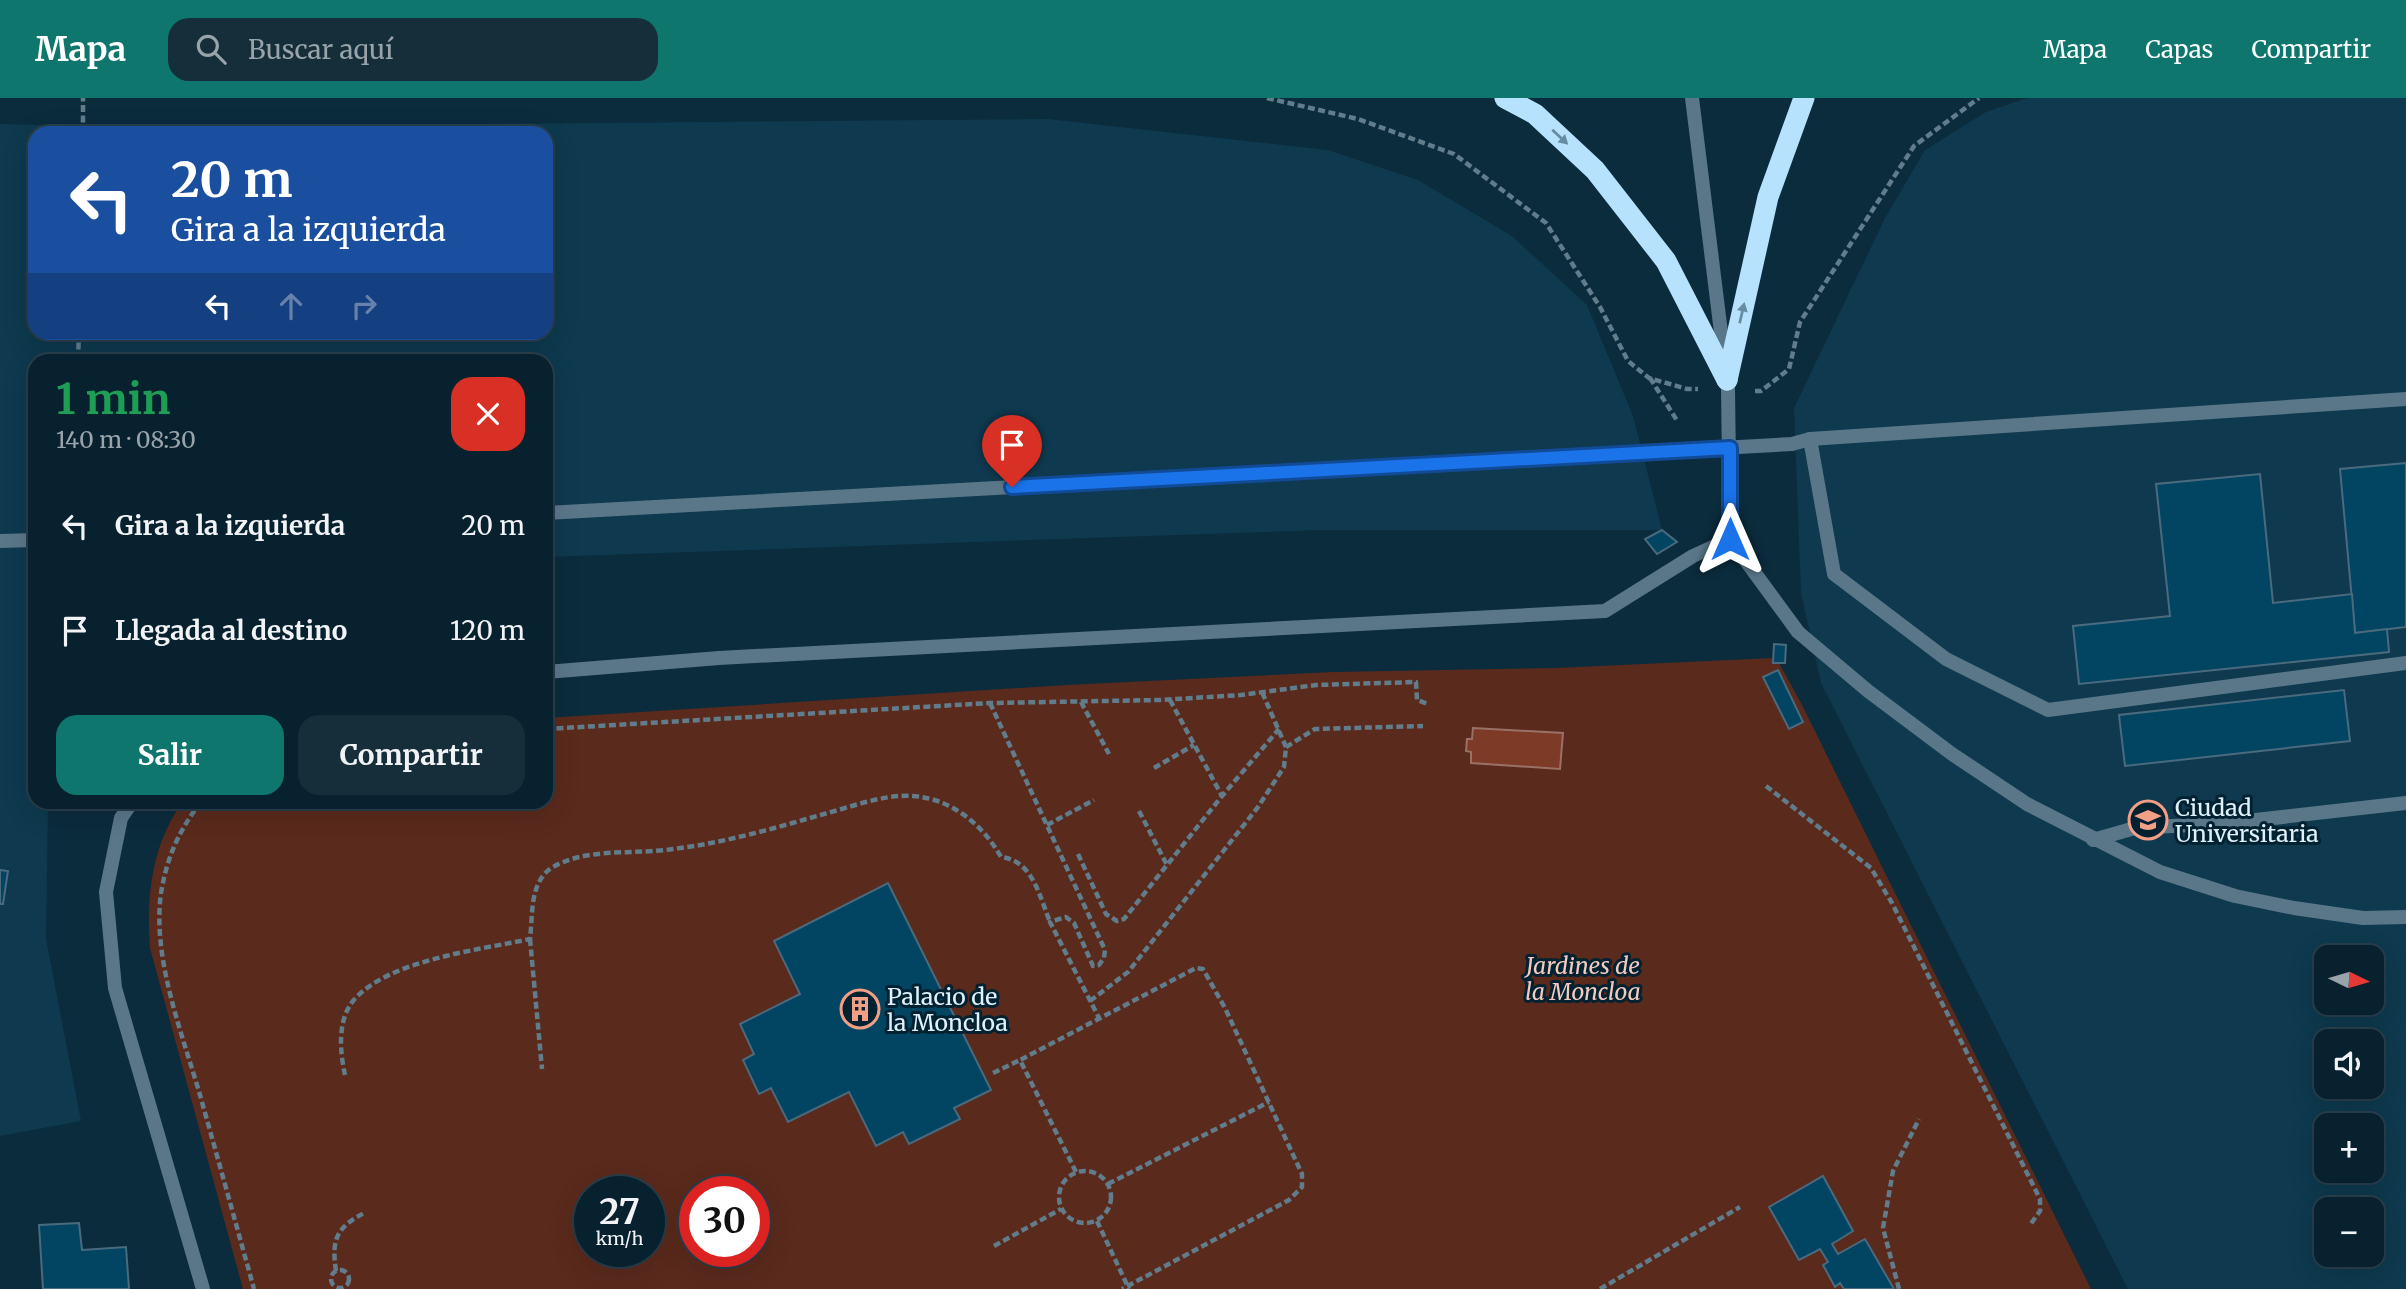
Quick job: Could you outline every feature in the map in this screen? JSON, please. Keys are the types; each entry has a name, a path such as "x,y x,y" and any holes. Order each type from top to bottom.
{"highway":[{"path":"1505,98 1535,114 1595,170 1666,261 1727,380"},
{"path":"1727,380 1768,197 1804,98"}],"street":[{"path":"1692,98 1727,380 1730,539 1798,632 1868,691 1952,754 2027,804 2160,872 2235,896 2294,908 2363,918 2406,917"},
{"path":"553,513 1730,448 1792,444 1810,439 2406,399"},
{"path":"1810,439 1834,574 1946,659 2048,710 2406,663"},
{"path":"553,671 733,657 1605,611 1693,556 1730,539"},
{"path":"0,541 28,540"},
{"path":"2093,840 2135,828 2229,823 2406,803"},
{"path":"127,809 121,818 106,892 115,988 203,1289"}],"path":[{"path":"83,98 83,126"},
{"path":"1649,378 1678,422"},
{"path":"553,729 990,703 1170,699 1316,685 1416,682 1417,700 1428,704"},
{"path":"1090,1001 1128,972 1258,807 1284,767 1286,747 1262,692"},
{"path":"1170,699 1222,796"},
{"path":"1081,702 1110,754"},
{"path":"990,703 1105,950 1099,965 1093,966 1074,923 1066,918 1050,922"},
{"path":"1286,747 1315,729 1423,726"},
{"path":"1078,854 1106,914 1117,921 1124,919 1279,729"},
{"path":"1154,768 1194,745"},
{"path":"1766,786 1871,869 1892,903 2040,1199 2040,1211 2030,1225"},
{"path":"542,1069 530,939 536,883 552,868 582,857 674,849 779,827 855,806 911,796 944,804 966,816 982,829 1001,857 1013,858 1025,866 1099,1018"},
{"path":"1047,825 1094,800"},
{"path":"196,809 176,837 166,867 161,894 162,954 254,1289"},
{"path":"1139,811 1167,865"},
{"path":"345,1075 341,1056 341,1030 352,1003 375,981 431,960 530,939"},
{"path":"993,1073 1196,968 1203,969 1225,1008 1302,1174 1302,1187 1289,1200 1126,1288 1097,1221"},
{"path":"1020,1060 1076,1172"},
{"path":"1108,1184 1269,1102"},
{"path":"1899,1289 1883,1228 1893,1171 1919,1119"},
{"path":"1076,1172 1094,1172 1108,1184 1111,1200 1104,1215 1097,1221 1081,1224 1066,1216 1061,1209 1058,1200 1062,1183 1076,1172"},
{"path":"1600,1289 1740,1207"},
{"path":"994,1246 1061,1209"},
{"path":"336,1271 345,1272 349,1277 345,1288 336,1288 332,1284 331,1278 336,1271 336,1236 349,1221 366,1212"}],"shaded area":[{"name":"Ciudad Universitaria","path":"2027,98 2406,98 2406,1289 2128,1289 1821,683 1801,593 1794,408 1885,218 1925,150 1986,112"},
{"path":"1048,119 1328,150 1418,180 1512,236 1587,305 1633,416 1662,530 1319,530 553,557 553,354 28,354 28,809 48,809 46,939 81,1121 0,1136 0,124 83,126 28,126 28,340 553,340 553,126 240,126"},
{"path":"1473,728 1563,733 1560,769 1471,763 1471,752 1466,751 1467,739 1472,739"}],"green space":[{"name":"Jardines de la Moncloa","path":"1774,658 1773,663 1779,663 1802,705 2091,1289 243,1289 150,948 149,909 153,871 164,835 179,809 553,809 553,718 1067,685 1334,672 1556,668","holes":["888,883 954,1108 960,1118 910,1144 903,1132 876,1146 849,1092 788,1122 771,1088 759,1094 743,1060 754,1054 740,1024 800,994 774,941"]}],"building":[{"path":"2406,463 2406,627 2355,633 2340,469"},
{"path":"2260,474 2273,603 2352,594 2355,633 2387,629 2389,652 2079,684 2073,626 2170,616 2156,484"},
{"path":"1662,530 1677,542 1657,554 1645,539"},
{"path":"1774,644 1786,645 1785,663 1773,663"},
{"path":"1778,670 1803,722 1789,729 1763,677"},
{"path":"2344,690 2350,741 2125,766 2119,715"},
{"path":"0,870 8,871 3,904 0,904"},
{"name":"Palacio de la Moncloa","path":"888,883 991,1090 954,1108 960,1119 909,1144 903,1132 876,1146 849,1092 788,1122 771,1088 759,1094 743,1060 754,1054 740,1024 800,994 774,941"},
{"path":"1823,1176 1853,1231 1832,1244 1838,1254 1865,1239 1894,1289 1844,1289 1840,1283 1835,1287 1823,1265 1828,1262 1820,1249 1799,1260 1769,1207"},
{"path":"79,1223 82,1250 126,1247 129,1289 43,1289 39,1225"}],"place":[{"name":"Ciudad Universitaria","path":"2148,820"},
{"name":"Palacio de la Moncloa","path":"860,1009"}],"route":[{"path":"1012,487 1730,448 1730,539"}]}
